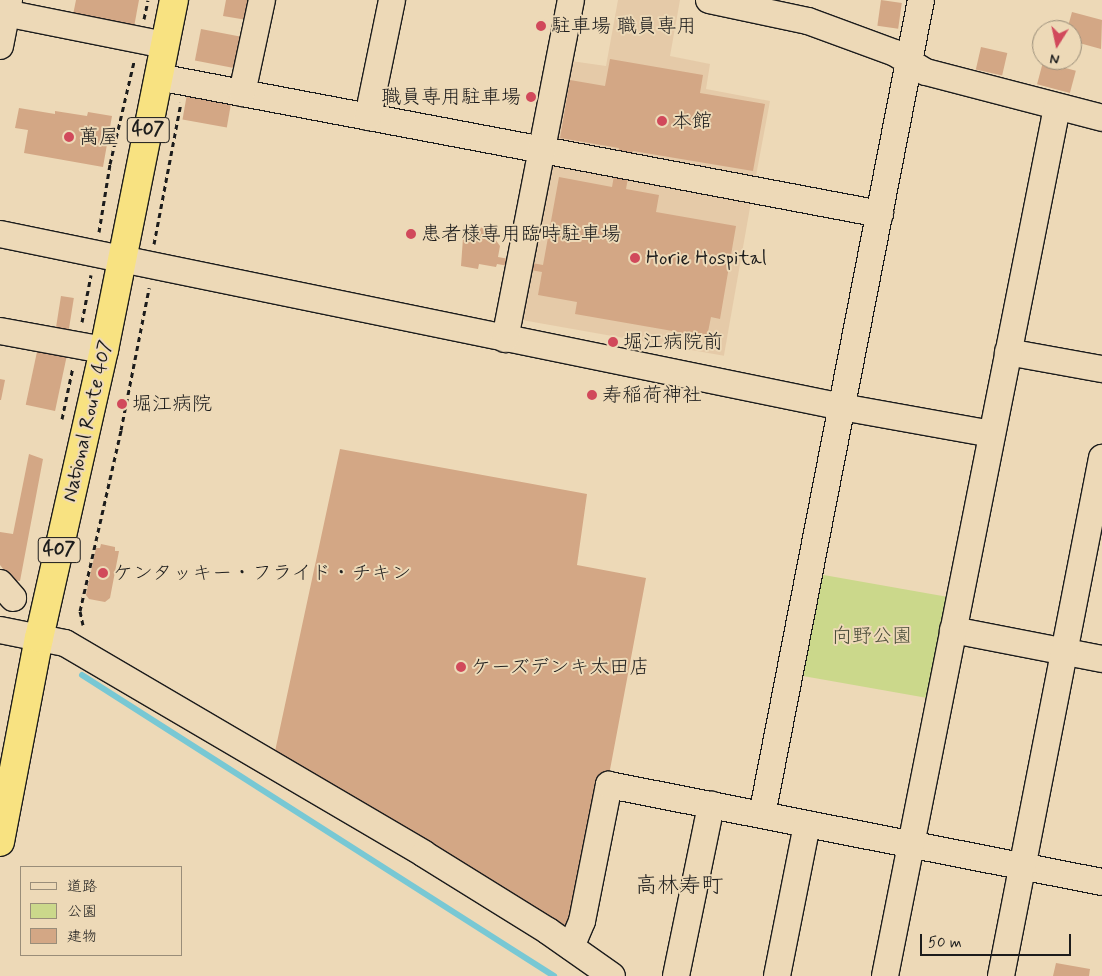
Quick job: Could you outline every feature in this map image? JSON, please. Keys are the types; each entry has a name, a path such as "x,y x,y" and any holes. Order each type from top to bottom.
{"highway":[{"name":"National Route 407","path":"0,842 39,638 104,350 174,0"}],"street":[{"path":"242,93 262,0"},
{"path":"368,117 392,0"},
{"path":"505,338 571,0"},
{"path":"709,0 808,21 895,53 926,72 1102,118"},
{"path":"762,815 921,0"},
{"path":"0,46 5,9 165,45"},
{"path":"158,77 880,214"},
{"path":"885,976 1057,107"},
{"path":"0,234 842,407 992,434"},
{"path":"0,331 104,350"},
{"path":"1008,352 1102,369"},
{"path":"1001,976 1102,458"},
{"path":"0,630 65,643 424,854 571,947 612,976"},
{"path":"953,630 1102,659"},
{"path":"571,947 582,921 609,785 1102,882"},
{"path":"676,976 711,805"},
{"path":"777,976 807,824"}],"path":[{"path":"142,29 148,0"},
{"path":"98,239 110,164 136,54"},
{"path":"158,251 154,245 182,96"},
{"path":"81,326 91,271"},
{"path":"88,628 81,623 80,611 126,405 146,290 151,286"}],"shaded area":[{"name":"本館","path":"618,0 680,0 670,56 710,64 706,89 770,101 755,181 549,143 564,60 606,66"},
{"name":"Horie Hospital","path":"547,161 752,197 724,356 519,320"}],"green space":[{"name":"向野公園","path":"818,574 951,597 933,699 800,675"}],"building":[{"path":"76,0 139,0 134,27 73,15"},
{"path":"226,0 252,0 247,20 223,16"},
{"path":"881,0 902,3 898,29 877,26"},
{"path":"1072,12 1102,20 1101,49 1082,44 1082,20 1070,20"},
{"path":"201,29 241,37 235,68 195,60"},
{"path":"981,47 1007,53 1002,75 976,69"},
{"path":"610,59 703,75 700,93 765,104 753,171 633,151 626,189 659,195 656,212 736,226 720,319 711,317 707,337 575,314 577,302 538,295 542,272 497,264 496,267 479,264 478,269 461,266 464,224 488,229 500,246 498,257 543,265 559,177 612,187 619,148 560,138 570,80 605,86"},
{"path":"1041,70 1076,71 1070,93 1037,84"},
{"path":"187,94 231,102 227,127 182,120"},
{"path":"19,108 55,114 55,111 87,116 88,112 112,116 103,167 24,153 28,130 15,128"},
{"path":"61,296 74,298 68,333 56,331"},
{"path":"38,347 67,353 55,411 26,405"},
{"path":"0,379 5,380 1,400 0,400"},
{"name":"ケーズデンキ太田店","path":"340,449 587,494 577,565 646,578 609,775 571,938 274,756"},
{"path":"29,454 43,459 20,581 12,580 0,565 0,532 13,534"},
{"name":"ケンタッキー・フライド・チキン","path":"101,544 115,547 115,551 119,551 110,598 105,602 89,599 86,595 96,548 100,548"},
{"path":"1056,963 1090,969 1089,976 1053,976"}],"waterway":[{"path":"82,675 554,976"}],"place":[{"name":"駐車場 職員専用","path":"541,26"},
{"name":"職員専用駐車場","path":"531,97"},
{"name":"本館","path":"662,121"},
{"name":"萬屋","path":"69,137"},
{"name":"患者様専用臨時駐車場","path":"411,234"},
{"name":"Horie Hospital","path":"635,258"},
{"name":"堀江病院前","path":"613,342"},
{"name":"寿稲荷神社","path":"592,395"},
{"name":"堀江病院","path":"122,404"},
{"name":"ケンタッキー・フライド・チキン","path":"103,573"},
{"name":"ケーズデンキ太田店","path":"461,667"}],"district":[{"name":"高林寿町","path":"679,887"}]}
